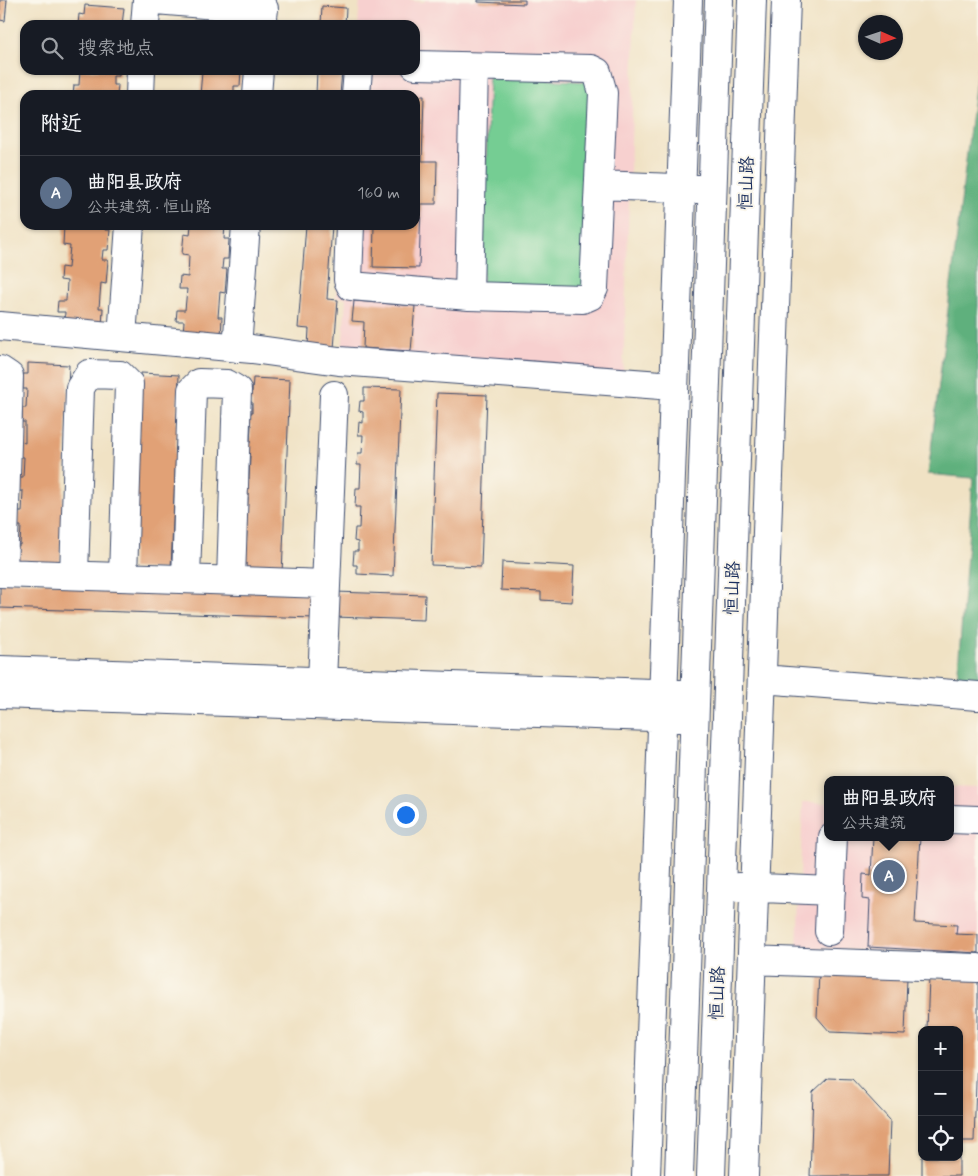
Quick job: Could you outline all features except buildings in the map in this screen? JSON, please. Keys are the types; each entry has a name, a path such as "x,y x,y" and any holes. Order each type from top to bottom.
{"street":[{"path":"145,20 146,0"},
{"path":"156,0 264,9 263,20"},
{"path":"646,1176 688,0"},
{"name":"恒山路","path":"678,1176 719,0"},
{"name":"恒山路","path":"711,1176 752,0"},
{"path":"744,1176 786,0"},
{"path":"350,230 348,280 351,286 469,296 583,299 590,296 594,288 603,93 596,72 591,69 420,66"},
{"path":"469,296 474,67"},
{"path":"140,90 141,75"},
{"path":"257,90 259,75"},
{"path":"356,90 357,75"},
{"path":"599,186 712,190"},
{"path":"122,337 130,230"},
{"path":"237,348 246,230"},
{"path":"0,326 252,349 339,361 674,386"},
{"path":"0,370 9,376 1,573 326,584"},
{"path":"74,576 80,388 89,374 120,375 128,384 123,577"},
{"path":"186,579 192,390 199,383 227,384 237,390 231,580"},
{"path":"322,682 334,396"},
{"path":"0,670 322,682 663,705"},
{"path":"762,679 978,696"},
{"path":"0,694 695,706"},
{"path":"954,819 978,820"},
{"path":"829,931 834,841"},
{"path":"721,886 831,891"},
{"path":"752,960 978,968"}],"shaded area":[{"path":"360,0 424,2 425,0 636,0 623,374 342,353 346,298 336,297 342,230 420,230 420,90 352,90 354,75 420,75 420,20 358,20"},
{"path":"954,787 978,788 978,954 797,948 803,802 824,803 824,841 954,841"}],"green space":[{"path":"978,62 978,684 957,682 973,478 928,474"},
{"path":"489,76 590,82 584,290 482,287"}],"place":[{"name":"曲阳县政府","path":"889,876"}]}
